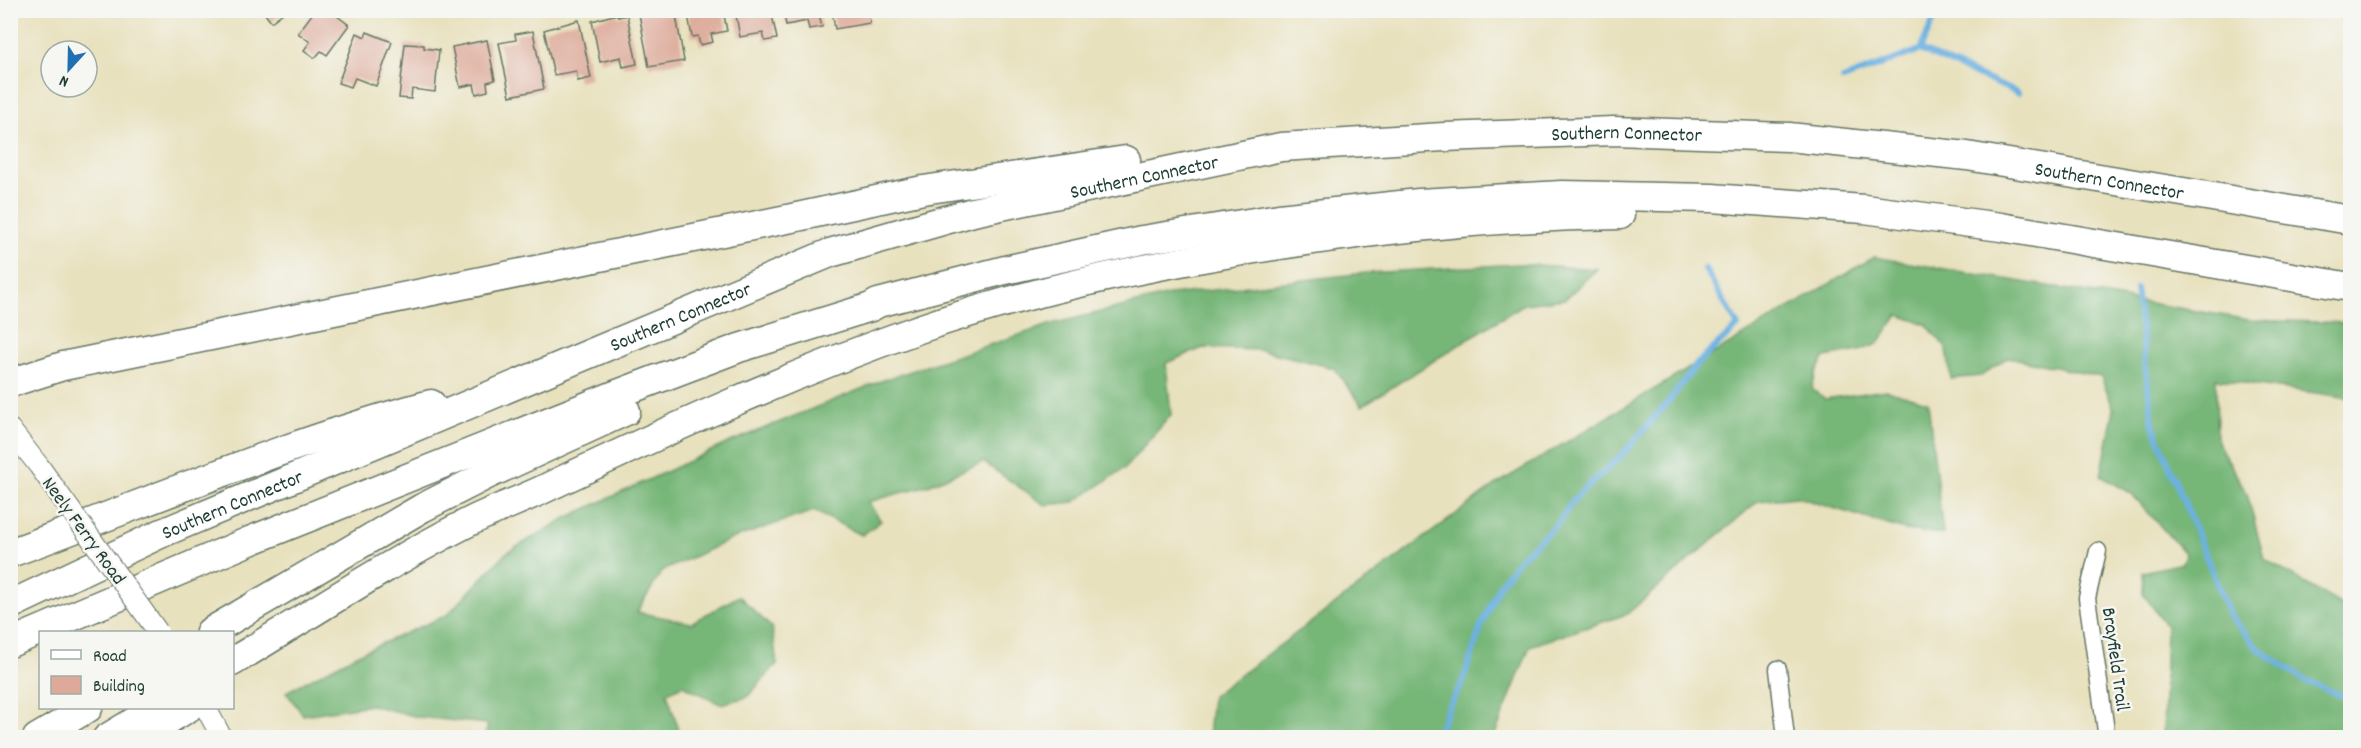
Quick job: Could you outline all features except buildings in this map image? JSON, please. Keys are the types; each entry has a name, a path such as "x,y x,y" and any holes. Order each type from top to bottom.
{"highway":[{"name":"Southern Connector","path":"10,605 162,533 830,253 973,212 1281,147 1444,137 1614,131 1789,137 1967,156 2350,220"},
{"path":"10,383 63,366 786,220 923,190 1176,153 1281,147"},
{"path":"10,643 263,536 615,395 739,348 878,303 1005,270 1142,240 1279,218 1419,204 1562,195 1712,198 1864,209 2001,227 2350,286"},
{"path":"234,661 470,522 532,495 688,420 761,389 921,328 1084,282 1165,264 1328,237 1410,227 1582,215 1755,216 1843,222 2001,227"},
{"path":"213,631 363,542 489,474 686,384 802,337 845,315"},
{"path":"10,553 365,421 537,375"},
{"path":"234,679 532,495"},
{"path":"37,738 86,709"},
{"path":"107,738 154,709"},
{"path":"139,738 186,709"}],"street":[{"name":"Neely Ferry Road","path":"10,429 157,631"},
{"name":"Brayfield Trail","path":"2098,551 2087,597 2107,738"},
{"path":"1778,669 1786,738"},
{"path":"207,709 222,738"}],"green space":[{"path":"1874,257 2250,320 2350,323 2350,398 2216,379 2217,442 2247,493 2264,559 2350,610 2350,737 2163,737 2166,626 2143,593 2143,572 2182,563 2185,554 2131,493 2101,476 2114,409 2101,377 2008,357 1981,376 1951,379 1947,349 1926,324 1898,315 1878,344 1859,351 1825,357 1816,372 1812,389 1825,399 1885,390 1928,402 1943,534 1905,530 1797,497 1758,501 1627,614 1530,646 1494,737 1208,737 1212,696 1495,485"},
{"path":"1519,264 1597,269 1565,299 1524,304 1362,406 1334,368 1261,350 1203,348 1166,363 1171,415 1125,468 1074,502 1045,505 983,462 928,485 868,502 881,521 862,535 814,511 734,538 662,571 637,612 691,623 739,596 772,628 777,664 747,697 720,704 683,685 667,693 681,737 485,737 488,724 418,717 371,705 303,715 286,692 358,654 447,615 506,553 566,518 728,443 881,381 1052,324 1169,295 1366,273"}],"waterway":[{"path":"1843,79 1920,50 1938,10"},
{"path":"1920,50 2018,93"},
{"path":"1436,738 1448,708 1463,681 1481,627 1500,584 1520,558 1557,524 1576,497 1621,456 1668,402 1697,364 1738,326 1705,269"},
{"path":"2136,289 2153,425 2230,616 2259,649 2306,681 2350,699"}]}
